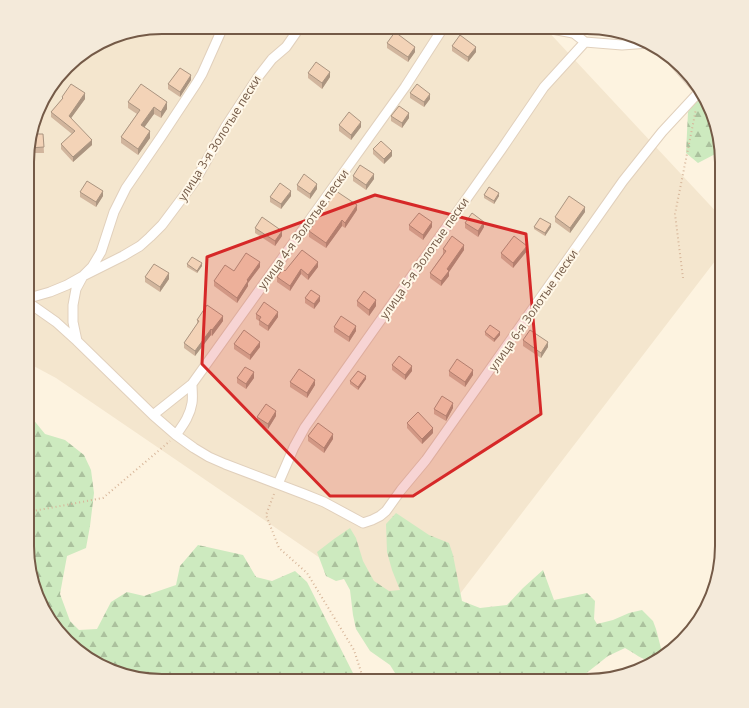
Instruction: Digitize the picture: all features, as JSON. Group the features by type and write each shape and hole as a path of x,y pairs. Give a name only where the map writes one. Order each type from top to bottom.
{"street":[{"path":"77,341 73,322 73,305 76,290 83,276 92,267 101,252 114,212 126,188 196,84 220,34"},
{"name":"улица 3-я Золотые пески","path":"34,297 67,285 123,256 150,238 162,225 197,177 226,126 258,77 272,60 286,47 295,34"},
{"name":"улица 4-я Золотые пески","path":"154,415 192,384 408,83 438,34"},
{"path":"575,34 585,42 622,45 636,44"},
{"name":"улица 5-я Золотые пески","path":"278,484 294,447 305,427 544,87 585,42"},
{"name":"улица 6-я Золотые пески","path":"278,484 324,502 363,523 380,516 386,511 426,460 623,181 662,132 696,95"},
{"path":"34,306 56,322 77,341 176,435 209,457 278,484"},
{"path":"176,435 184,424 193,402 192,384"}],"path":[{"path":"683,278 674,214 698,99"},
{"path":"34,511 103,498 176,435"},
{"path":"278,484 266,515 279,548 307,573 354,650 362,674"}],"highlighted area":[{"path":"375,195 526,234 541,414 413,496 330,496 202,364 207,257"}],"shaded area":[{"path":"162,34 551,34 715,210 715,261 430,633 56,378 34,366 34,162 38,129 51,98 66,78 78,66 98,51 129,38"}],"green space":[{"path":"697,96 705,113 713,137 715,154 698,163 686,153 688,112"},
{"path":"34,420 45,434 65,440 84,455 91,470 94,493 86,548 67,556 60,594 70,621 79,630 97,629 111,602 127,592 144,596 176,585 180,566 198,545 243,555 256,577 272,581 295,571 307,582 353,674 162,674 129,670 105,661 84,648 71,637 60,624 44,595 36,571 34,554"},
{"path":"396,513 429,535 449,543 453,555 462,601 480,608 507,605 543,570 554,600 587,593 595,601 594,619 597,624 642,610 653,621 661,649 645,660 625,648 608,656 585,674 396,674 390,665 370,651 356,629 350,590 344,579 336,581 326,576 317,552 350,528 356,538 363,561 374,581 389,591 400,590 387,552 386,524"}],"building":[{"path":"394,34 398,34 415,47 408,57 387,43"},
{"path":"460,35 476,47 468,57 452,46"},
{"path":"316,62 330,72 322,83 308,73"},
{"path":"180,68 191,75 180,92 168,84"},
{"path":"71,84 85,93 69,116 92,140 73,157 61,144 75,131 51,112 63,98 62,97"},
{"path":"141,84 167,102 161,112 154,107 141,125 150,131 138,149 121,137 140,110 128,102"},
{"path":"417,84 430,94 424,102 410,93"},
{"path":"399,106 409,113 402,123 391,116"},
{"path":"349,112 361,122 351,135 339,125"},
{"path":"37,134 43,134 44,147 35,148"},
{"path":"381,141 392,151 384,159 373,149"},
{"path":"360,165 374,174 366,185 353,176"},
{"path":"304,174 317,184 310,194 297,185"},
{"path":"87,181 103,191 96,202 80,192"},
{"path":"280,183 291,191 281,204 270,197"},
{"path":"489,187 499,193 494,201 484,195"},
{"path":"336,191 357,205 345,223 342,220 326,243 309,231"},
{"path":"569,196 585,207 570,228 555,217"},
{"path":"419,213 432,222 423,235 409,225"},
{"path":"472,213 484,222 478,231 465,223"},
{"path":"262,217 282,231 275,241 255,228"},
{"path":"540,218 551,224 545,233 534,227"},
{"path":"452,236 464,245 447,269 449,271 441,281 430,273 446,251 443,249"},
{"path":"514,236 527,246 513,263 501,253"},
{"path":"302,250 318,262 308,275 301,269 290,286 277,277 283,269 285,271"},
{"path":"246,253 260,262 247,280 248,281 237,298 214,281 225,265 234,271"},
{"path":"192,257 202,263 197,271 187,264"},
{"path":"154,264 169,273 160,287 145,277"},
{"path":"311,290 320,296 314,304 305,298"},
{"path":"364,291 376,300 369,310 357,301"},
{"path":"264,302 278,312 268,326 259,320 261,317 256,314"},
{"path":"207,305 223,316 212,330 211,329 195,351 184,343 199,321 197,320"},
{"path":"341,316 356,326 349,337 334,327"},
{"path":"490,325 500,332 494,339 485,332"},
{"path":"244,330 260,342 250,355 234,344"},
{"path":"530,330 548,342 541,353 523,340"},
{"path":"399,356 412,366 405,375 392,365"},
{"path":"457,359 473,370 465,382 449,371"},
{"path":"245,367 254,372 246,384 237,378"},
{"path":"299,369 315,380 307,393 290,382"},
{"path":"358,371 366,376 358,387 350,381"},
{"path":"442,396 453,403 446,416 434,409"},
{"path":"266,404 276,411 268,424 257,417"},
{"path":"418,412 433,428 422,439 407,423"},
{"path":"318,423 333,434 324,448 308,436"}]}
